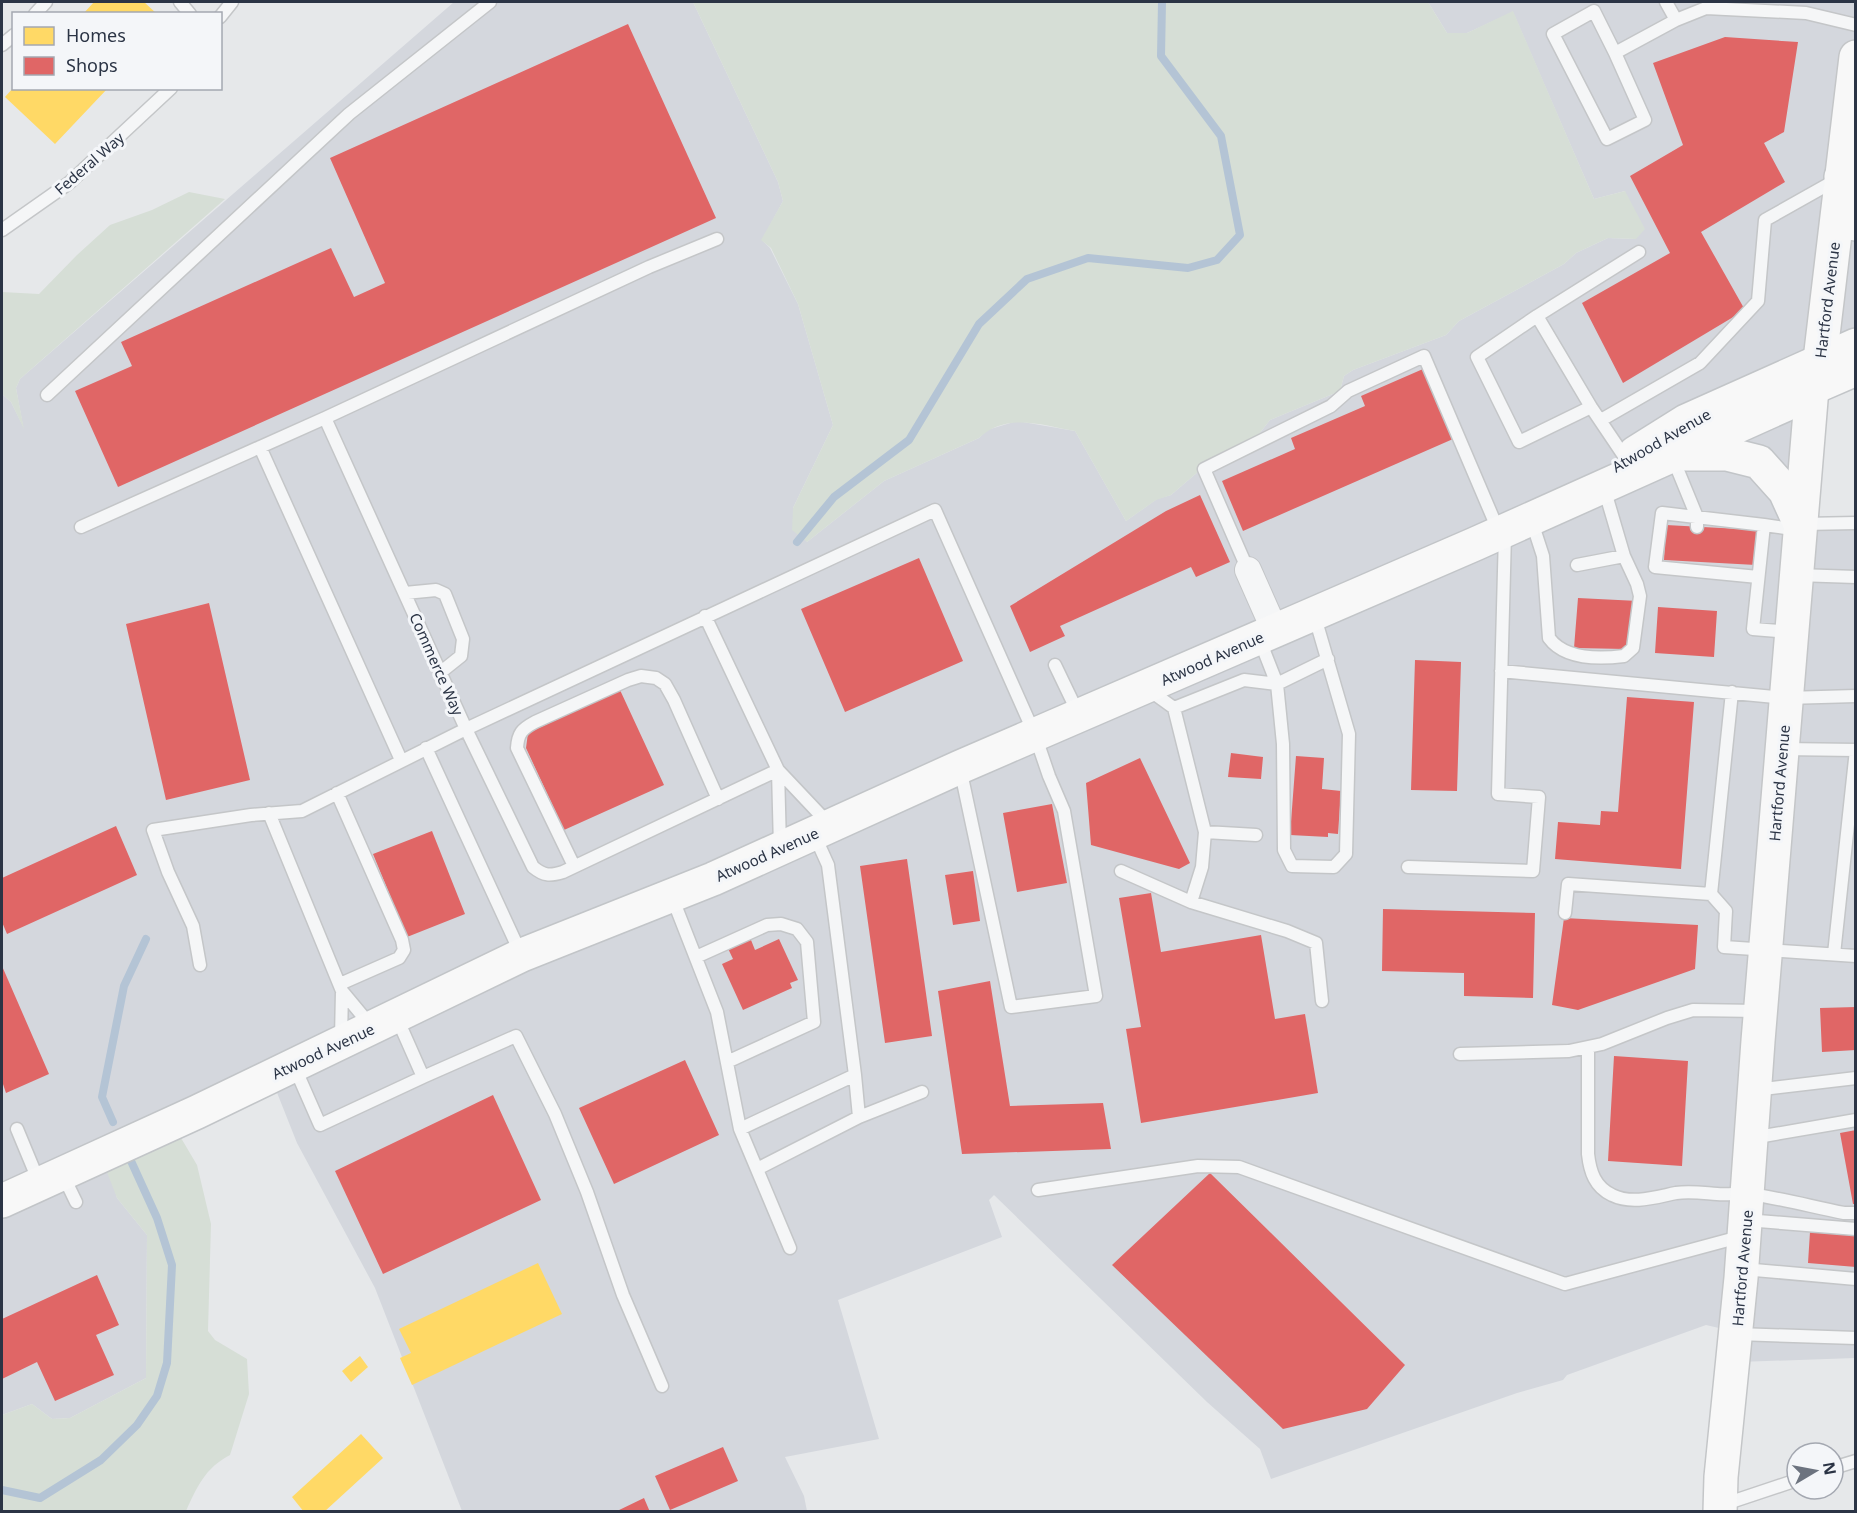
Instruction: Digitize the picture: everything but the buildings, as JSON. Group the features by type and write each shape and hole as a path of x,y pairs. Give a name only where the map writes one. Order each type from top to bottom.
{"main road":[{"name":"Hartford Avenue","path":"1720,1508 1721,1477 1742,1269 1760,1011 1800,527 1816,374 1849,177 1856,57"},
{"path":"1849,177 1856,224"},
{"name":"Atwood Avenue","path":"2,1201 59,1186 341,1041 522,955 672,897 960,767 1787,404 1816,374 1856,345"},
{"name":"Atwood Avenue","path":"1518,524 1686,421 1816,374 1856,369"},
{"path":"1673,454 1727,454 1759,462 1785,491 1800,527"}],"street":[{"path":"1248,570 1267,634"}],"lane":[{"path":"222,14 232,2"},
{"path":"47,396 349,114 490,2"},
{"path":"1666,2 1676,20"},
{"path":"1615,53 1709,5 1806,13 1856,25"},
{"path":"1594,11 1615,53 1645,120 1607,139 1553,34 1594,11"},
{"name":"Federal Way","path":"2,230 69,183 169,90"},
{"path":"1601,420 1700,363 1758,301 1765,220 1849,177"},
{"path":"81,527 325,418 649,267 717,239"},
{"path":"1591,407 1519,442 1477,357 1639,252"},
{"path":"1537,316 1591,407 1626,459"},
{"path":"1248,570 1204,469 1331,406 1348,391 1424,356 1518,524 1543,556 1549,638 1555,646 1566,653 1619,657 1629,653 1633,648 1640,596 1624,556 1603,486"},
{"name":"Commerce Way","path":"200,965 193,926 168,872 153,830 251,814 302,811 466,729 325,418"},
{"path":"260,447 401,760"},
{"path":"1673,454 1697,522"},
{"path":"778,770 552,876 542,874 533,867 466,729 935,510 1035,735 1064,812 1096,996 1011,1007 960,767"},
{"path":"1758,577 1723,568 1655,567 1662,513 1697,522 1730,525 1800,527 1856,523"},
{"path":"1408,867 1533,871 1539,797 1498,794 1502,671 1518,524"},
{"path":"1764,525 1753,629 1792,632"},
{"path":"1576,565 1624,556"},
{"path":"1796,575 1856,577"},
{"path":"405,593 436,591 445,594 463,639 461,656 441,672"},
{"path":"1267,634 1277,684 1283,744 1284,850 1292,866 1334,867 1346,854 1349,734 1314,613"},
{"path":"705,616 778,770 822,830 859,1117"},
{"path":"1174,708 1244,680 1277,684 1328,659"},
{"path":"1055,665 1079,716"},
{"path":"1502,671 1786,698 1856,696"},
{"path":"574,867 517,748 518,736 524,728 535,722 641,676 656,678 665,684 674,700 718,799"},
{"path":"1145,687 1174,708 1205,832 1202,867 1191,902"},
{"path":"1711,894 1732,692"},
{"path":"426,748 522,955"},
{"path":"1782,749 1856,750 1834,954"},
{"path":"778,770 780,848"},
{"path":"337,793 402,940 404,950 399,958 341,988"},
{"path":"269,813 341,988 341,1041"},
{"path":"1205,832 1256,835"},
{"path":"1122,872 1191,902 1287,931 1316,943 1322,1001"},
{"path":"1565,913 1568,884 1711,894 1726,911 1724,947 1856,956"},
{"path":"672,897 717,1012 740,1129 790,1248"},
{"path":"696,957 767,925 781,924 797,929 807,942 814,1022 727,1062"},
{"path":"341,988 384,1022 423,1077"},
{"path":"1460,1054 1569,1051 1588,1048 1693,1010 1760,1011"},
{"path":"293,1065 320,1125 516,1036 555,1114 587,1192 623,1295 662,1386"},
{"path":"1588,1048 1588,1154 1593,1176 1610,1195 1624,1199 1704,1192 1717,1194 1746,1217 1856,1229"},
{"path":"740,1129 855,1075"},
{"path":"1755,1090 1856,1078"},
{"path":"756,1169 859,1117 922,1092"},
{"path":"1751,1138 1856,1120"},
{"path":"17,1130 59,1186"},
{"path":"1038,1190 1198,1166 1239,1167 1565,1284 1746,1217 1856,1213"},
{"path":"1742,1269 1856,1279"},
{"path":"1736,1334 1856,1338"},
{"path":"1720,1508 1785,1484"}],"shaded area":[{"path":"454,2 693,2 778,182 783,201 762,240 770,248 798,304 833,425 793,508 807,542 884,481 979,438 987,430 1017,421 1075,431 1126,521 1157,499 1171,495 1206,465 1252,443 1270,420 1340,391 1344,376 1353,370 1446,335 1459,321 1564,264 1576,253 1608,238 1635,239 1625,191 1594,199 1513,12 1467,33 1447,33 1428,2 1855,2 1855,358 1827,370 1808,522 1855,529 1855,1358 1739,1362 1736,1332 1706,1325 1567,1375 1563,1380 1517,1393 1271,1479 1260,1449 1207,1402 994,1195 989,1200 1002,1237 838,1300 879,1439 785,1457 804,1496 807,1511 462,1511 375,1288 297,1143 270,1075 105,1151 117,1198 147,1235 146,1378 70,1418 52,1419 32,1404 2,1415 2,394 11,402 23,426 16,388 20,379"},
{"path":"693,2 1428,2 1447,33 1467,33 1513,11 1594,199 1625,191 1645,229 1636,239 1608,238 1576,253 1564,264 1459,321 1446,335 1353,370 1344,376 1340,391 1270,420 1252,443 1206,465 1171,495 1156,500 1126,521 1075,431 1025,422 1001,425 979,438 884,481 807,542 792,530 793,508 833,425 798,304 771,248 761,240 783,201 778,182"},
{"path":"189,192 225,199 20,379 16,388 24,429 11,402 2,394 2,292 39,294 110,225 152,210"},
{"path":"171,1121 197,1165 211,1224 208,1331 215,1340 247,1359 249,1394 230,1455 208,1472 198,1486 186,1511 2,1511 2,1415 32,1404 52,1419 70,1418 146,1378 147,1235 117,1198 101,1157"}],"waterway":[{"path":"797,542 834,497 909,440 979,324 1027,279 1088,258 1188,268 1217,260 1240,235 1221,136 1161,56 1162,2"},
{"path":"113,1122 102,1097 124,986 146,939"},
{"path":"2,1490 40,1498 101,1460 137,1425 157,1396 167,1363 172,1265 157,1218 131,1161"}]}
